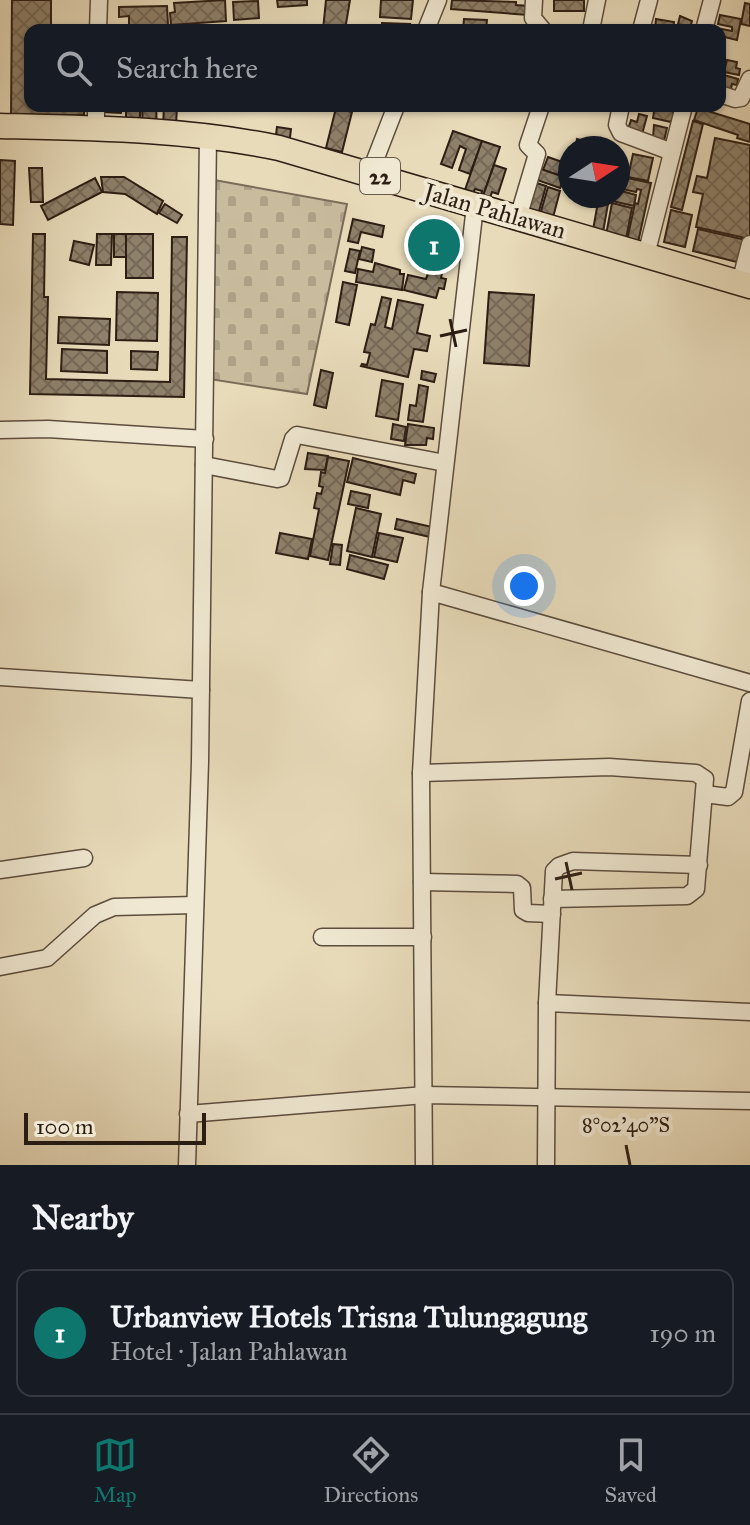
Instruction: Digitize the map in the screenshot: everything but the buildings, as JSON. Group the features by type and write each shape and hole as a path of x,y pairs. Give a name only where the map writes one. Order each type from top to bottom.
{"highway":[{"name":"Jalan Pahlawan","path":"0,126 96,117 279,148 745,284"}],"street":[{"path":"98,24 99,0"},
{"path":"428,24 438,0"},
{"path":"534,0 533,18 538,24"},
{"path":"592,24 597,0"},
{"path":"643,24 649,0"},
{"path":"706,24 712,0"},
{"path":"726,96 739,99 750,79"},
{"path":"370,173 394,112"},
{"path":"518,218 537,153 528,145 539,112"},
{"path":"620,112 617,125 621,133 672,152"},
{"path":"646,255 682,112"},
{"path":"187,1165 201,690 208,136"},
{"path":"424,1165 421,773 431,592 475,206"},
{"path":"745,284 750,244"},
{"path":"0,430 48,429 205,439"},
{"path":"204,465 281,478 297,435 445,463"},
{"path":"431,592 750,683"},
{"path":"0,677 201,690"},
{"path":"705,794 728,797 734,792 750,701"},
{"path":"421,773 609,767 700,775 705,779 696,889 687,896 552,906 528,913 523,910 522,888 517,884 422,882"},
{"path":"0,870 84,858"},
{"path":"546,1165 547,1003 554,871 573,861 699,865"},
{"path":"0,967 47,958 104,910 114,907 195,905"},
{"path":"322,937 423,937"},
{"path":"547,1003 750,1012"},
{"path":"188,1114 425,1095 750,1101"}],"green space":[{"path":"214,180 347,204 307,394 209,379"}],"place":[{"name":"Urbanview Hotels Trisna Tulungagung","path":"434,245"}]}
